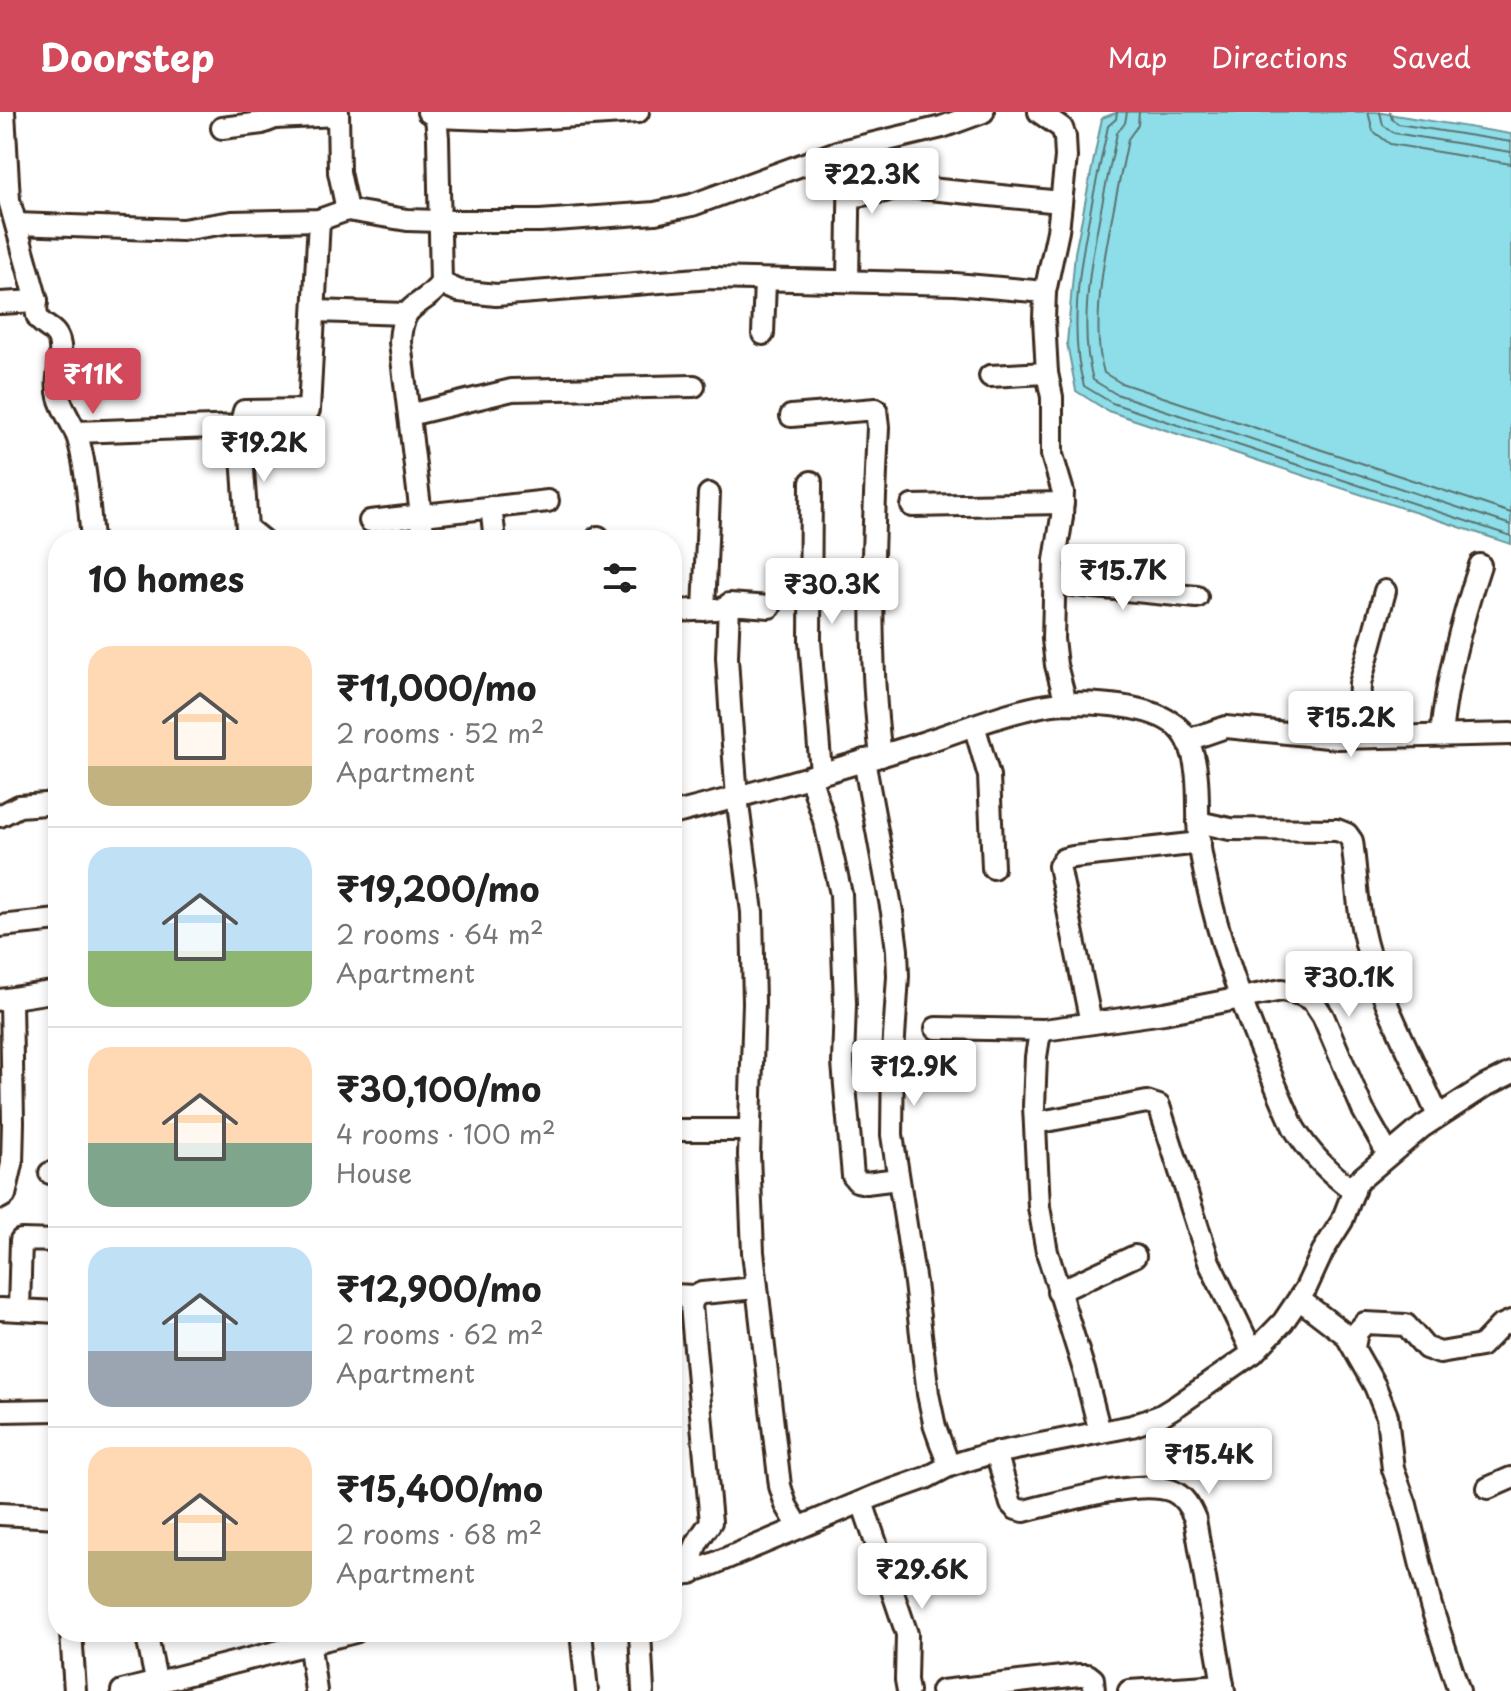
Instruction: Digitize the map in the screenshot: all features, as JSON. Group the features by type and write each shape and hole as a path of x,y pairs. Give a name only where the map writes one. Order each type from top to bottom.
{"street":[{"path":"4,112 4,200 16,224 37,301 35,311 39,323 55,334 59,341 59,398 76,432 85,470 91,530"},
{"path":"316,311 405,314 441,283 432,114 515,120 638,112"},
{"path":"16,224 182,230 232,222 319,220 347,210 407,220 440,221 540,221 673,211 799,165 942,127 983,112"},
{"path":"1039,112 1062,128 1066,157 1045,292 1047,373 1052,397 1052,455 1063,492 1054,583 1053,639 1066,703"},
{"path":"222,128 262,123 274,115 338,114 339,172 347,210"},
{"path":"848,281 850,150"},
{"path":"851,197 909,187 1061,202"},
{"path":"250,530 243,496 240,426 244,411 309,410 319,220"},
{"path":"441,283 459,291 496,295 711,278 955,284 1045,292"},
{"path":"763,334 765,281"},
{"path":"0,303 37,301"},
{"path":"405,314 400,342 423,530"},
{"path":"990,376 1047,373"},
{"path":"409,415 512,390 694,386"},
{"path":"791,416 876,409 872,758 897,950 892,1135 915,1283 928,1394 935,1427 949,1466"},
{"path":"76,432 240,426"},
{"path":"811,482 810,641 816,774 841,894 845,1004 843,1063 853,1176 857,1181 866,1183 898,1179"},
{"path":"704,610 709,494"},
{"path":"370,521 548,501"},
{"path":"912,506 1063,503"},
{"path":"491,507 494,530"},
{"path":"1441,735 1459,626 1480,565"},
{"path":"1054,583 1197,597"},
{"path":"1358,736 1360,684 1385,591"},
{"path":"770,607 729,604 727,657 737,797 752,912 754,1003 749,1130 753,1252 780,1486 786,1505 799,1527"},
{"path":"682,611 727,609"},
{"path":"682,811 872,758 974,725 1066,703 1134,708 1158,714 1173,723 1188,740 1196,770 1200,843 1217,923 1241,998 1294,1128 1327,1170 1354,1191"},
{"path":"974,725 989,776 993,868"},
{"path":"1188,740 1226,727 1317,737 1511,734"},
{"path":"0,816 19,806 48,804"},
{"path":"1198,822 1230,829 1316,828 1347,834 1352,841 1367,946 1438,1116"},
{"path":"1091,1023 1059,866 1064,859 1073,857 1200,843"},
{"path":"0,926 48,921"},
{"path":"936,1028 1044,1030 1164,1013 1282,990 1300,994 1313,1001 1337,1047 1363,1110 1388,1154"},
{"path":"0,1198 5,1195 12,1164 7,1122 6,999 48,993"},
{"path":"1044,1030 1039,1038 1036,1057 1039,1207 1047,1252 1100,1432"},
{"path":"682,1575 799,1527 865,1510 949,1466 996,1452 1132,1426 1160,1416 1253,1353 1272,1335 1299,1299 1342,1221 1357,1182 1438,1116 1511,1073"},
{"path":"1035,1123 1147,1102 1159,1106 1209,1262 1253,1353"},
{"path":"682,1130 749,1130"},
{"path":"48,1241 21,1240 10,1309 48,1311"},
{"path":"1058,1292 1135,1256"},
{"path":"682,1295 757,1288"},
{"path":"682,1573 697,1538 711,1522 691,1320 695,1296"},
{"path":"1299,1299 1346,1335 1375,1386 1387,1416 1393,1469 1406,1505 1438,1633 1459,1691"},
{"path":"1354,1347 1357,1332 1365,1323 1406,1325 1426,1348 1440,1353 1481,1346 1500,1326 1511,1321"},
{"path":"0,1411 48,1410"},
{"path":"996,1452 1011,1504 1016,1509 1024,1511 1135,1487 1171,1491 1182,1498 1195,1519 1224,1688 1129,1691"},
{"path":"1488,1488 1511,1478"},
{"path":"865,1510 907,1634 908,1691"},
{"path":"0,1514 48,1516"},
{"path":"72,1642 75,1691"},
{"path":"148,1642 156,1680"},
{"path":"122,1691 156,1680 187,1682 298,1642"},
{"path":"310,1642 316,1691"},
{"path":"582,1642 587,1691"},
{"path":"641,1642 643,1691"},
{"path":"942,1691 1009,1687 1088,1675 1093,1679 1094,1691"}],"water":[{"path":"1118,112 1376,112 1511,134 1511,544 1108,411 1076,391 1067,343 1075,253 1102,118"}]}
